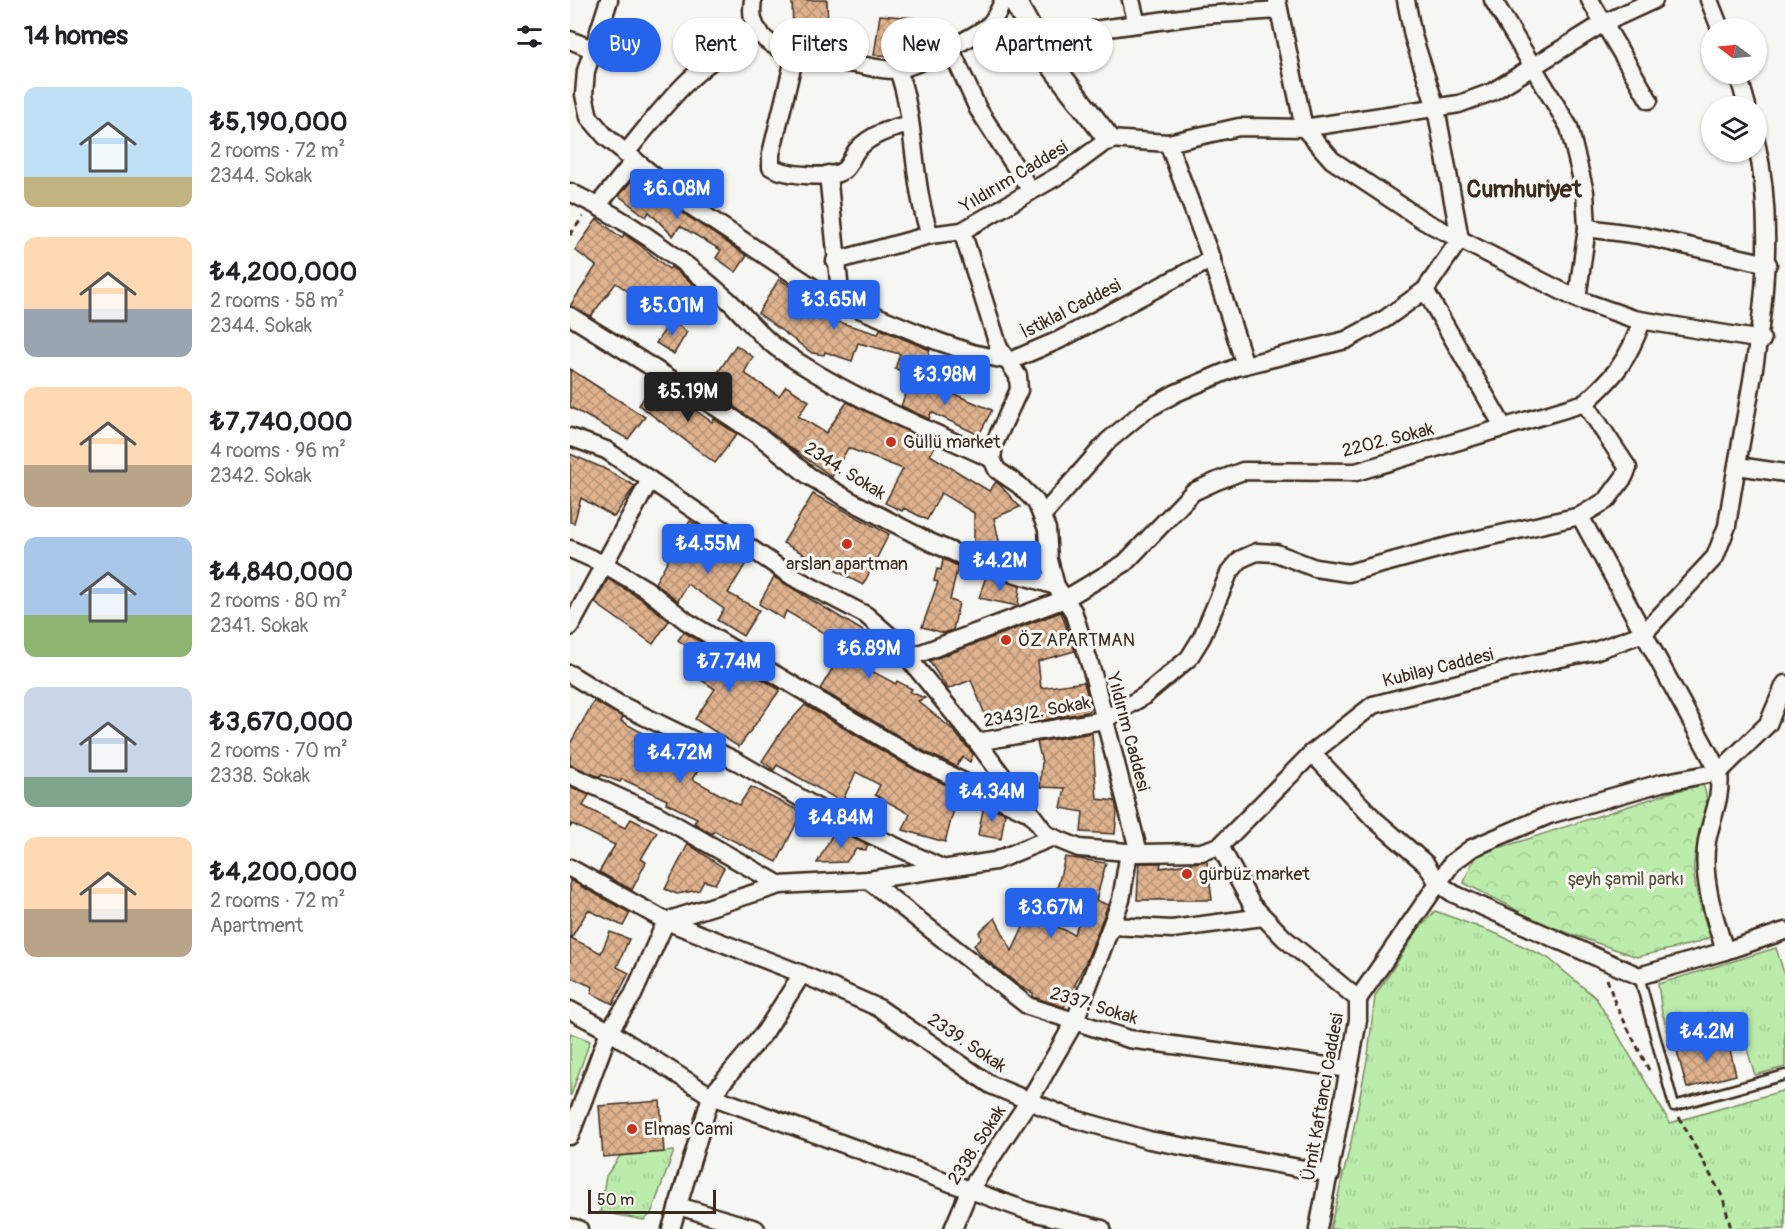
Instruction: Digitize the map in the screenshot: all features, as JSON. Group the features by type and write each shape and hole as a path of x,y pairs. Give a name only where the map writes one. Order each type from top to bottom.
{"street":[{"name":"İstiklal Caddesi","path":"603,18 609,0"},
{"path":"753,0 751,8 760,32 770,42"},
{"path":"961,41 991,23 1004,0"},
{"path":"1014,0 1024,18"},
{"path":"1131,0 1137,24"},
{"path":"1042,516 1108,441 1144,411 1176,393 1245,365 1346,340 1385,320 1425,290 1460,239 1436,108 1413,36 1406,0"},
{"path":"1492,0 1569,127 1585,192 1587,228 1577,299"},
{"path":"1590,0 1602,24 1649,100"},
{"path":"1057,72 1109,138 1168,143 1239,126 1304,128 1459,104 1492,92 1602,24 1654,0"},
{"path":"1708,0 1716,18"},
{"path":"1113,27 1278,5 1304,128 1332,160 1424,222 1577,299 1642,321 1762,340"},
{"path":"595,205 667,101 692,75 734,44 760,32"},
{"path":"570,40 588,47"},
{"name":"İstiklal Caddesi","path":"588,64 584,94 589,117 605,136 692,206 768,260 823,294 972,353 1010,361 1059,340 1212,259"},
{"path":"961,71 978,109 1031,191"},
{"path":"791,72 771,154 771,167 781,173 828,174 845,169 856,151 870,139 888,129 910,124"},
{"path":"898,72 910,124 919,190 930,235"},
{"name":"Yıldırım Caddesi","path":"1109,138 1063,173 962,231 999,348 1010,361 1018,376 1019,390 994,444 992,459 997,470 1019,485 1036,502 1047,529 1049,560 1060,593 1073,611 1093,674 1134,852"},
{"path":"1168,143 1212,259 1245,365"},
{"path":"1644,633 1715,557 1728,526 1766,321 1769,235 1762,162"},
{"path":"828,174 835,261 841,302"},
{"path":"570,192 595,205 682,263 727,300 776,347 867,399 992,459"},
{"path":"1587,228 1640,235 1768,264"},
{"path":"835,261 930,235 962,231"},
{"path":"1425,290 1504,428"},
{"name":"2344. Sokak","path":"570,316 722,411 762,438 809,476 851,501 930,542 1060,593"},
{"name":"2202. Sokak","path":"908,657 1125,563 1193,492 1217,480 1243,471 1356,472 1586,403 1611,379 1631,352 1642,321"},
{"path":"1104,720 1143,696 1189,658 1202,637 1229,573 1241,559 1257,552 1276,553 1315,568 1348,573 1452,545 1580,516 1607,500 1628,468 1586,403"},
{"path":"570,437 606,450 793,577 866,615 891,637 908,657 977,742 1047,836 1079,848 1134,852 1202,852 1220,846"},
{"path":"1738,466 1785,473"},
{"path":"570,627 650,480"},
{"path":"1580,516 1719,772 1721,790 1707,841 1706,870 1708,892 1725,951"},
{"path":"570,549 604,564 646,589 686,621 891,743 1029,813"},
{"name":"Kubilay Caddesi","path":"1220,846 1312,753 1373,705 1537,663 1595,651 1644,633"},
{"path":"570,674 665,729 738,762 837,819 942,868"},
{"path":"1358,999 1452,863 1472,848 1500,834 1549,815 1661,783 1719,772 1768,724 1785,684"},
{"name":"2343/2. Sokak","path":"977,742 1104,720"},
{"path":"1312,753 1374,819 1426,864 1438,883 1454,894 1639,976 1785,931"},
{"path":"570,775 658,815 780,885"},
{"path":"570,1136 609,1031 633,995 666,921 780,885 868,880 995,861 1053,837"},
{"name":"Ümit Kaftancı Caddesi","path":"1220,846 1252,905 1284,938 1358,999 1358,1020 1318,1229"},
{"name":"2338. Sokak","path":"953,1229 969,1191 1029,1101 1074,1023 1112,926 1134,852"},
{"name":"2339. Sokak","path":"570,868 666,921 802,974 879,1008 991,1085 1068,1117 1149,1140 1330,1174"},
{"name":"2337. Sokak","path":"868,880 1028,1006 1129,1040 1349,1069"},
{"path":"1112,926 1172,929 1263,917"},
{"path":"671,1229 711,1096 765,1032 802,974"},
{"path":"570,1010 609,1031 711,1096 969,1191 1028,1211 1102,1229"},
{"path":"678,1206 756,1229"},
{"path":"570,1227 579,1229"}],"lane":[{"path":"1639,976 1674,1106 1785,1076"}],"path":[{"path":"570,235 595,205"}],"green space":[{"name":"şeyh şamil parkı","path":"1703,785 1707,805 1695,852 1694,872 1699,900 1710,937 1696,943 1637,957 1534,921 1464,883 1474,861 1489,850 1672,792"},
{"path":"1435,911 1497,934 1548,958 1596,998 1670,1123 1785,1090 1785,1229 1330,1229 1351,1142 1368,1055 1375,996 1418,930"},
{"path":"1776,948 1785,976 1785,1067 1755,1075 1738,1020 1671,1040 1662,1013 1658,984"},
{"path":"570,1033 590,1041 571,1095 570,1095"},
{"path":"674,1151 651,1214 644,1220 600,1212 606,1176 620,1156"}],"building":[{"path":"792,0 827,0 828,18 793,18"},
{"path":"880,15 913,18 881,18 881,55 874,55"},
{"path":"636,175 684,214 747,256 736,272 716,258 721,250 680,226 673,236 649,212 646,217 619,196"},
{"path":"597,219 622,238 624,234 669,269 671,267 693,284 670,314 641,296 639,299 616,283 591,316 570,306 596,266 575,250"},
{"path":"779,279 823,308 820,313 835,318 835,321 878,334 880,329 930,350 921,377 895,369 900,354 858,343 852,361 825,352 824,355 812,353 758,313"},
{"path":"671,320 687,332 674,354 656,343"},
{"path":"736,345 753,357 744,373 779,396 786,386 809,401 798,416 826,433 847,402 936,445 930,455 989,491 996,482 998,483 1020,507 994,518 1001,550 974,548 974,513 941,493 927,520 904,508 902,511 885,503 903,469 848,448 832,477 726,401 709,386"},
{"path":"570,369 645,417 628,439 570,407"},
{"path":"913,377 992,410 979,435 931,412 929,419 901,406"},
{"path":"655,382 712,422 714,419 737,434 715,463 639,405"},
{"path":"570,454 603,468 635,486 614,517 581,498 574,523 570,522"},
{"name":"arslan apartman","path":"813,494 889,534 863,585 783,543"},
{"path":"690,521 748,560 728,593 759,610 743,636 717,620 724,609 687,584 678,601 655,583"},
{"path":"943,559 958,566 950,600 959,603 953,630 944,633 922,627 938,582 934,581 937,569 941,570"},
{"path":"986,576 1020,586 1018,606 979,598"},
{"path":"774,577 878,640 862,666 896,684 897,681 912,689 910,692 925,698 918,701 952,729 973,754 970,762 963,757 956,766 925,752 820,689 846,646 786,611 783,619 759,604"},
{"path":"608,579 640,598 669,621 653,644 595,603"},
{"path":"1061,612 1075,651 1038,661 1041,688 1084,682 1091,709 1087,712 1033,722 1031,713 986,717 971,680 948,689 929,661"},
{"path":"684,632 780,690 739,747 695,719 715,689 689,672 701,657 678,640"},
{"path":"594,701 623,717 621,721 648,736 637,755 665,769 680,745 707,758 692,779 739,805 751,787 802,812 777,862 714,831 712,834 694,823 697,818 666,803 667,800 622,779 620,782 602,775 600,777 570,765 570,744"},
{"path":"805,705 915,770 959,791 945,842 903,830 910,814 875,795 880,785 856,772 842,802 777,765 774,770 762,761 783,729"},
{"path":"1092,733 1097,799 1115,801 1117,811 1115,834 1081,832 1083,812 1061,808 1065,788 1040,787 1042,762 1037,742"},
{"path":"570,787 589,795 583,806 625,828 631,819 657,832 641,859 646,862 632,890 599,872 615,845 572,824 570,828"},
{"path":"984,805 1005,813 1001,839 978,835"},
{"path":"835,830 868,845 866,850 856,849 846,862 817,863"},
{"path":"688,844 724,868 715,884 704,881 699,890 677,894 665,889"},
{"path":"1065,857 1106,863 1096,900 1108,905 1086,962 1064,1007 1033,997 1033,993 1021,987 982,956 974,945 981,938 979,932 995,918 1012,951 1029,915 1074,934 1086,906 1055,897"},
{"name":"gürbüz market","path":"1207,861 1212,900 1137,900 1139,863 1161,863 1160,868"},
{"path":"570,880 630,913 623,926 588,910 571,938 601,953 610,932 629,939 617,967 629,973 613,1004 591,993 593,987 570,977"},
{"path":"1727,1038 1736,1075 1687,1088 1677,1051"},
{"name":"Elmas Cami","path":"660,1101 664,1152 603,1157 599,1106"}],"place":[{"name":"Güllü market","path":"891,442"},
{"name":"arslan apartman","path":"847,544"},
{"name":"ÖZ APARTMAN","path":"1006,640"},
{"name":"gürbüz market","path":"1187,874"},
{"name":"Elmas Cami","path":"632,1129"}],"district":[{"name":"Cumhuriyet","path":"1524,189"}]}
